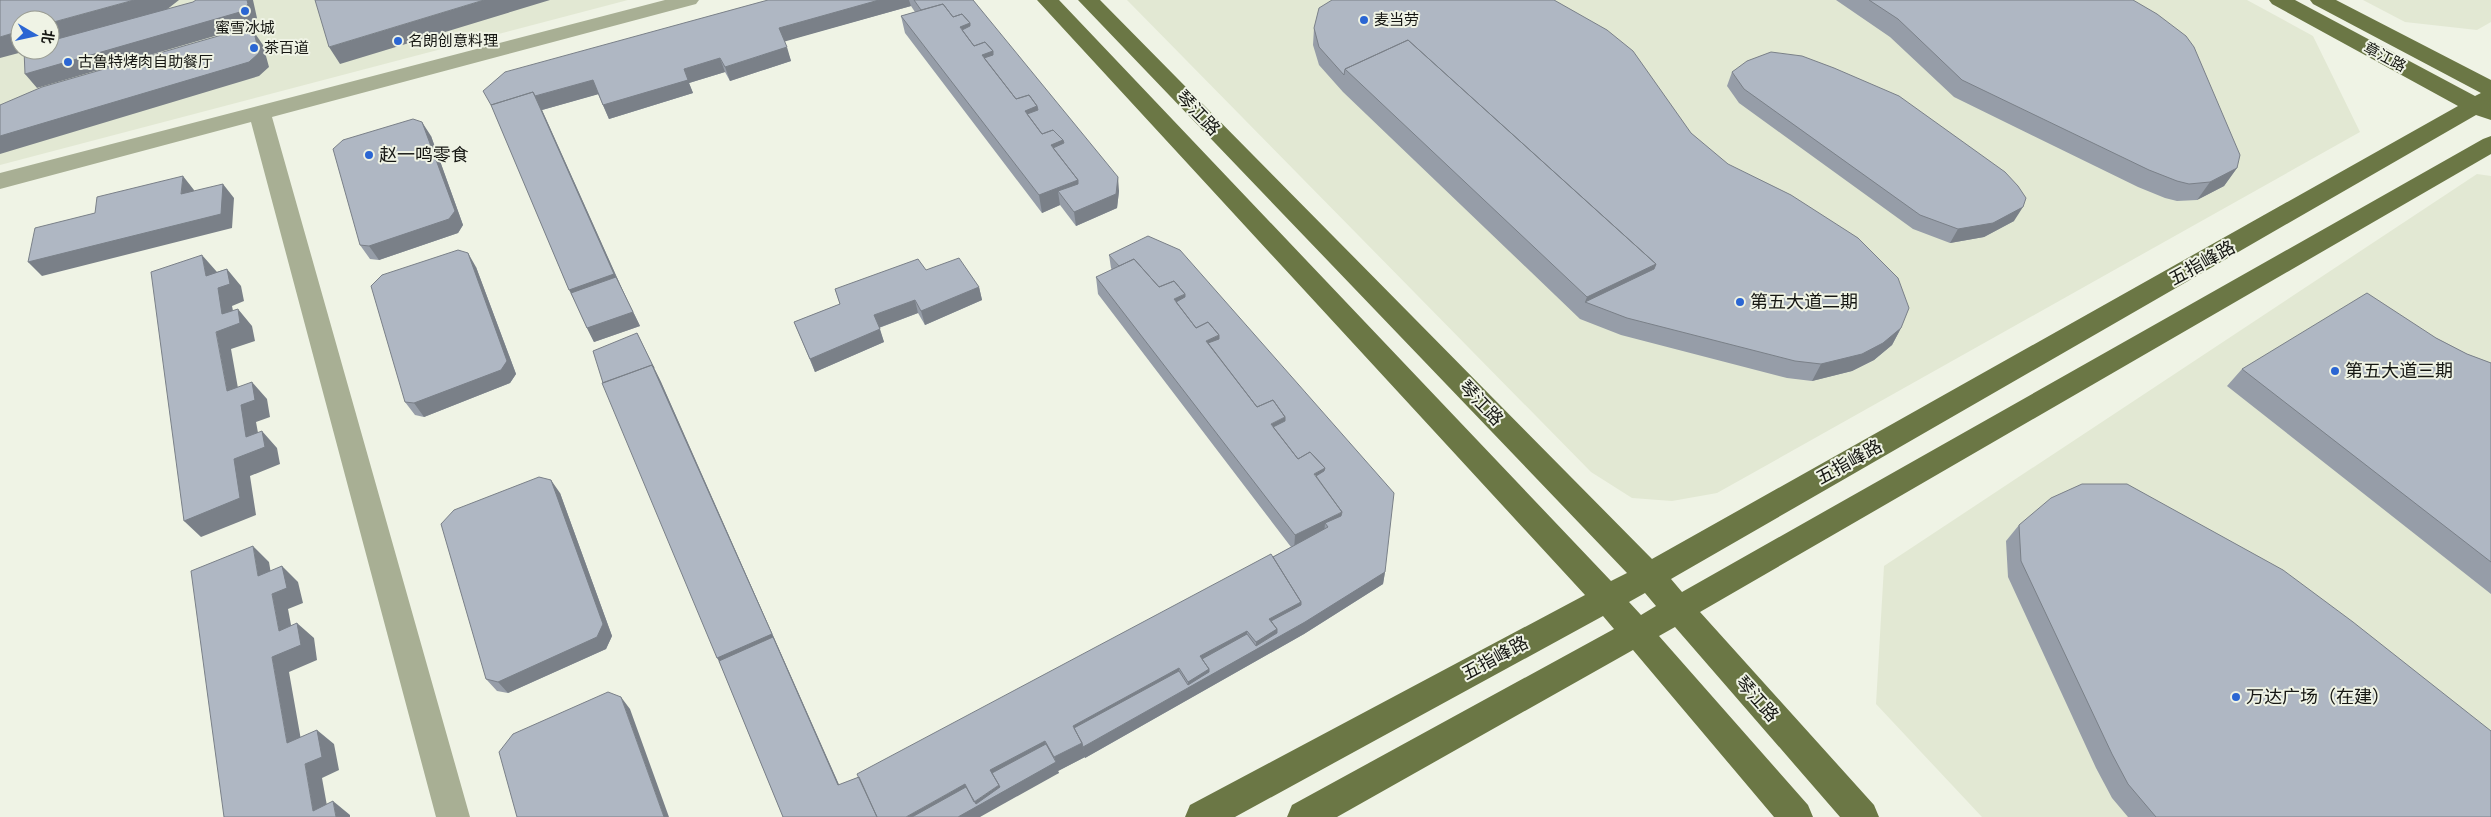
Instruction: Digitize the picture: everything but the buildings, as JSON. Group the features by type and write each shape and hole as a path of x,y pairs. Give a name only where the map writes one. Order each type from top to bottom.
{"main road":[{"name":"琴江路","path":"1047,0 1607,598 1796,817"},
{"name":"琴江路","path":"1088,0 1649,576 1677,610 1862,817"},
{"name":"章江路","path":"2278,0 2487,102"},
{"name":"章江路","path":"2320,0 2487,102"},
{"name":"五指峰路","path":"1202,817 1649,576 2487,102"},
{"path":"1304,817 1677,610 2491,144"}],"street":[{"path":"0,182 689,0"},
{"path":"260,113 453,817"}],"shaded area":[{"path":"0,0 628,0 0,165"},
{"name":"第五大道二期","path":"1127,0 2247,0 2313,36 2360,132 1717,493 1672,501 1632,498 1591,472"},
{"path":"2363,0 2491,0 2491,22 2477,30 2405,22"},
{"name":"第五大道三期","path":"2477,174 2491,176 2491,817 1982,817 1876,704 1884,566"}],"place":[{"name":"蜜雪冰城","path":"245,11"},
{"name":"麦当劳","path":"1364,20"},
{"name":"名朗创意料理","path":"398,41"},
{"name":"茶百道","path":"254,48"},
{"name":"古鲁特烤肉自助餐厅","path":"68,62"},
{"name":"赵一鸣零食","path":"369,155"},
{"name":"第五大道二期","path":"1740,302"},
{"name":"第五大道三期","path":"2335,371"},
{"name":"万达广场（在建）","path":"2236,697"}]}
